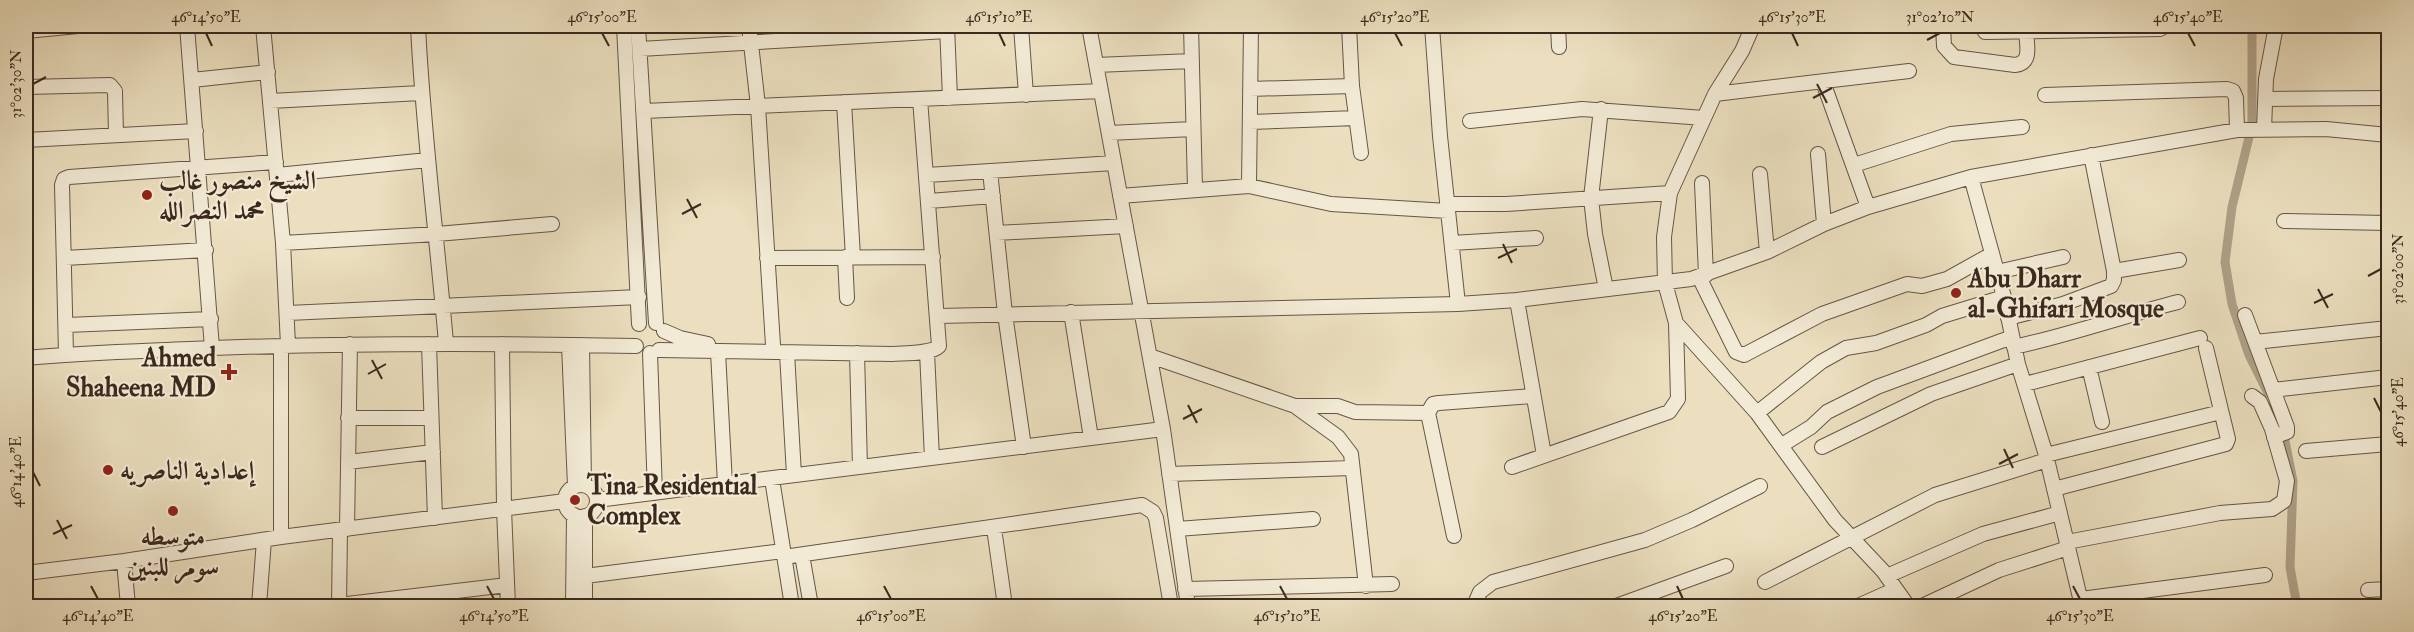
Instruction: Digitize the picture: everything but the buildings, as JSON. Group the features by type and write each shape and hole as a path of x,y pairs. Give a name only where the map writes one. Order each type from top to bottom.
{"street":[{"path":"26,31 78,26"},
{"path":"188,26 212,348"},
{"path":"263,26 288,313 284,346 281,537"},
{"path":"418,26 421,93 437,234 446,343"},
{"path":"624,26 639,297 639,324 633,334 636,346 642,351 892,354 907,351"},
{"path":"638,26 660,327 664,342 654,351 655,493"},
{"path":"749,26 758,106 773,345"},
{"path":"1021,26 1026,95"},
{"path":"1089,26 1163,429 1188,606"},
{"path":"1191,26 1195,189"},
{"path":"1249,186 1251,26"},
{"path":"1349,26 1352,86 1361,153"},
{"path":"1432,26 1440,136 1458,304"},
{"path":"1558,26 1559,47"},
{"path":"1512,467 1669,412 1678,399 1676,323 1665,283 1664,237 1670,192 1715,94 1742,51 1753,26"},
{"path":"1943,26 1944,46 1954,57 2015,65 2023,63 2026,58 2026,33"},
{"path":"1985,32 2026,33 2165,26"},
{"path":"2262,130 2276,26"},
{"path":"640,49 947,28 950,98"},
{"path":"1096,65 1192,61"},
{"path":"1715,94 1909,71"},
{"path":"192,80 268,72"},
{"path":"1823,82 1868,207"},
{"path":"26,87 110,85 115,91 116,135"},
{"path":"1250,89 1352,86"},
{"path":"2044,95 2227,89 2233,91 2236,98 2237,130"},
{"path":"644,111 1101,91"},
{"path":"270,101 421,93"},
{"path":"2265,99 2388,98"},
{"path":"639,324 650,321 698,342 892,347 907,351 927,352 936,349 941,343 920,99"},
{"path":"844,102 849,257 847,297"},
{"path":"1470,121 1582,109 1704,118"},
{"path":"1601,110 1591,198 1595,234 1606,289"},
{"path":"1250,122 1356,118"},
{"path":"1854,165 1951,134 2022,127"},
{"path":"1109,133 1193,129"},
{"path":"938,316 1458,304 1517,300 1665,283 1703,276 1767,252 1824,224 1868,207 1971,177 2237,130 2356,130 2388,135"},
{"path":"26,140 196,131"},
{"path":"1818,154 1824,224"},
{"path":"2008,318 2097,293 2111,286 2114,271 2091,155"},
{"path":"66,354 62,184 64,179 198,169 276,168 428,160"},
{"path":"927,175 1114,163"},
{"path":"990,171 1005,314 1024,447"},
{"path":"1760,174 1767,252"},
{"path":"1971,177 2004,297 2018,364 2047,457 2081,603 2265,575"},
{"path":"1702,183 1703,276 1736,352 1744,355 1822,314 1907,284 1924,286 1947,279 1992,254"},
{"path":"1120,196 1249,186 1331,204 1448,208 1670,192"},
{"path":"929,201 993,196"},
{"path":"2284,221 2388,223"},
{"path":"283,243 437,234 552,224"},
{"path":"997,233 1126,226"},
{"path":"1452,243 1536,238"},
{"path":"65,258 206,250"},
{"path":"767,258 933,256"},
{"path":"1997,272 2063,257"},
{"path":"2114,271 2180,260"},
{"path":"288,313 639,297"},
{"path":"1758,413 1821,362 1846,348 1876,343 1926,326 1942,316 2004,297"},
{"path":"1517,300 1544,455"},
{"path":"1782,445 1811,427 1831,409 1877,387 2013,342 2061,337 2115,318 2178,302"},
{"path":"1071,312 1091,438"},
{"path":"2245,315 2287,427 2287,432 2274,437"},
{"path":"67,325 211,319"},
{"path":"1676,323 1758,413 1835,520 1887,576 1908,606"},
{"path":"2255,342 2388,328"},
{"path":"2025,384 2089,367 2203,343 2228,439 2226,444 2054,489"},
{"path":"26,358 66,354 350,344 636,346"},
{"path":"350,344 348,462 339,606 507,585"},
{"path":"429,344 435,518"},
{"path":"502,344 508,606"},
{"path":"576,345 580,486"},
{"path":"718,352 725,484"},
{"path":"927,352 932,458"},
{"path":"788,353 795,475"},
{"path":"857,353 860,467"},
{"path":"1150,356 1295,406 1338,437 1352,454 1366,586"},
{"path":"1822,447 1932,394 2018,364"},
{"path":"2089,367 2102,422"},
{"path":"2273,390 2388,377"},
{"path":"1454,536 1428,412 1433,405 1439,403 1532,396"},
{"path":"1922,606 1999,570 2068,545 2220,513 2272,509 2283,501 2287,481 2274,437 2260,402 2252,396"},
{"path":"1295,406 1338,406 1354,412 1428,412"},
{"path":"1765,582 1935,495 2047,457 2221,412"},
{"path":"348,418 431,418"},
{"path":"597,500 1163,429"},
{"path":"2306,451 2388,444"},
{"path":"348,462 433,452"},
{"path":"1169,474 1352,468"},
{"path":"772,478 792,606"},
{"path":"580,486 593,490 597,500 593,510 579,515 570,512 565,501 568,492 580,486"},
{"path":"1474,606 1480,592 1494,582 1645,540 1692,520 1760,486"},
{"path":"26,573 124,561 281,537 565,501"},
{"path":"585,576 784,554 802,555 1143,505 1153,512 1156,518 1171,606"},
{"path":"1887,576 1974,538 2060,513"},
{"path":"579,515 585,576 585,606"},
{"path":"573,606 579,515"},
{"path":"1177,529 1313,519"},
{"path":"994,528 1005,606"},
{"path":"259,606 264,540"},
{"path":"802,555 811,606"},
{"path":"124,561 128,606"},
{"path":"1165,566 1182,564"},
{"path":"1616,606 1726,566"},
{"path":"1185,589 1392,584"},
{"path":"1858,606 1896,589"},
{"path":"2368,590 2388,589"}],"waterway":[{"path":"2252,26 2252,125 2232,207 2225,262 2232,304 2249,355 2268,393"},
{"path":"2283,431 2293,481 2290,567 2297,606"}],"place":[{"name":"الشيخ منصور غالب محمد النصرالله","path":"147,195"},
{"name":"Abu Dharr al-Ghifari Mosque","path":"1956,293"},
{"name":"Ahmed Shaheena MD","path":"229,372"},
{"name":"إعدادية الناصريه","path":"108,470"},
{"name":"Tina Residential Complex","path":"575,500"},
{"name":"متوسطه سومر للبنين","path":"173,511"}]}
